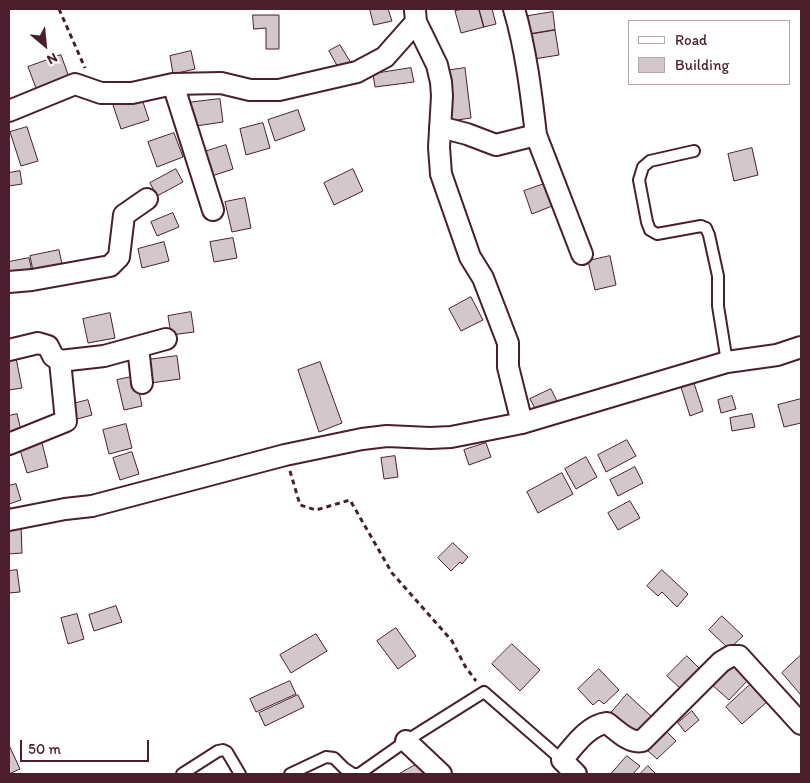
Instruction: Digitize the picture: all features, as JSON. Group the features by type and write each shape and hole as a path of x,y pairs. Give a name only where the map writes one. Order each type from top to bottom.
{"street":[{"path":"514,9 531,91 536,135 582,254"},
{"path":"9,111 75,84 101,93 132,93 173,84 221,83 250,90 279,90 357,72 385,57 415,16"},
{"path":"415,16 436,65 440,82 439,146 441,174 470,257 483,278 508,343 508,367 522,423"},
{"path":"173,84 213,210"},
{"path":"440,127 467,134 496,145 536,135"},
{"path":"9,282 32,280 110,266 120,257 124,215 147,199"},
{"path":"9,350 38,343 48,346 53,356 60,361 104,356 166,339"},
{"path":"138,347 142,383"},
{"path":"9,520 65,509 92,506 285,455 362,439 387,436 451,438 522,423 727,362 778,356 801,347"},
{"path":"9,444 66,421 60,361"},
{"path":"576,774 562,760 592,727 607,723 631,740 642,741 721,662 731,656 739,656 801,724"},
{"path":"406,741 441,774"}],"lane":[{"path":"694,151 650,161 643,167 639,180 650,230 657,234 701,226 706,228 718,276 718,306 727,362"},
{"path":"290,774 326,756 334,758 353,774 358,774 484,692 562,760"},
{"path":"182,774 218,751 223,750 227,752 240,774"}],"path":[{"path":"59,9 95,91"},
{"path":"285,455 300,505 316,510 350,500 392,573 452,641 465,666 484,692"}],"building":[{"path":"370,9 388,9 392,21 374,25"},
{"path":"479,9 484,27 461,33 455,11"},
{"path":"479,9 492,9 496,24 484,27"},
{"path":"553,12 555,30 531,34 528,16"},
{"path":"253,15 279,15 279,49 266,49 266,28 254,29"},
{"path":"555,30 559,55 534,59 531,34"},
{"path":"340,45 351,63 339,69 329,51"},
{"path":"191,51 195,69 173,74 170,56"},
{"path":"61,55 69,77 36,88 28,67"},
{"path":"411,68 414,82 375,87 373,74"},
{"path":"465,68 471,118 450,121 444,71"},
{"path":"141,96 149,120 121,129 113,105"},
{"path":"220,99 223,122 189,127 186,103"},
{"path":"298,110 305,130 275,141 268,120"},
{"path":"263,123 270,148 246,155 240,129"},
{"path":"27,127 38,161 21,166 10,132"},
{"path":"174,133 183,157 157,167 148,142"},
{"path":"226,145 233,169 206,178 198,154"},
{"path":"752,148 758,175 734,181 728,154"},
{"path":"176,169 183,182 157,196 150,183"},
{"path":"353,169 363,191 334,205 324,183"},
{"path":"20,171 22,184 9,186 9,173"},
{"path":"544,184 552,206 532,214 524,191"},
{"path":"245,198 251,228 232,232 225,202"},
{"path":"173,213 179,227 157,236 151,222"},
{"path":"233,238 237,258 214,262 210,242"},
{"path":"164,242 169,261 142,268 138,249"},
{"path":"59,250 62,264 33,271 30,256"},
{"path":"610,256 616,285 595,290 588,261"},
{"path":"29,258 32,271 9,276 9,262"},
{"path":"471,297 483,320 461,331 449,309"},
{"path":"191,312 194,332 171,335 168,316"},
{"path":"110,313 115,338 88,343 83,319"},
{"path":"15,353 22,388 9,390 9,354"},
{"path":"177,356 180,379 151,383 147,360"},
{"path":"320,362 342,423 319,432 298,370"},
{"path":"136,376 142,406 124,410 117,380"},
{"path":"693,380 703,411 690,416 680,384"},
{"path":"551,389 558,403 538,414 530,399"},
{"path":"732,396 736,409 721,413 718,400"},
{"path":"801,399 801,423 784,427 778,405"},
{"path":"88,400 92,415 74,420 69,405"},
{"path":"17,414 21,430 9,433 9,416"},
{"path":"752,414 755,427 732,431 730,418"},
{"path":"126,424 132,448 109,454 103,430"},
{"path":"627,440 636,456 606,472 598,455"},
{"path":"42,443 48,467 27,473 20,450"},
{"path":"486,443 491,457 469,465 464,450"},
{"path":"132,452 139,474 120,480 113,458"},
{"path":"395,456 398,477 384,479 381,458"},
{"path":"586,457 597,477 576,489 565,469"},
{"path":"635,467 643,483 618,496 610,480"},
{"path":"562,473 573,494 538,513 527,492"},
{"path":"16,484 21,500 9,504 9,486"},
{"path":"630,501 640,518 618,530 608,513"},
{"path":"21,524 22,553 9,554 9,525"},
{"path":"453,543 468,557 462,564 460,562 451,571 438,558"},
{"path":"17,570 20,592 9,593 9,571"},
{"path":"662,570 688,594 677,607 662,592 658,596 647,586"},
{"path":"116,606 122,622 94,631 89,615"},
{"path":"77,614 84,639 68,644 61,618"},
{"path":"722,616 743,636 729,649 709,630"},
{"path":"396,628 416,656 398,669 377,641"},
{"path":"316,634 327,651 291,673 280,655"},
{"path":"512,644 540,670 520,691 492,664"},
{"path":"801,655 801,693 800,694 782,673"},
{"path":"687,656 701,670 681,689 667,676"},
{"path":"731,663 748,680 729,700 711,684"},
{"path":"599,669 619,690 604,704 599,700 593,705 578,689"},
{"path":"290,681 296,694 256,712 250,699"},
{"path":"753,682 769,700 742,724 726,707"},
{"path":"627,694 651,716 636,734 611,713"},
{"path":"298,695 304,707 265,726 259,713"},
{"path":"692,711 699,720 685,732 678,723"},
{"path":"667,732 676,741 657,759 648,751"},
{"path":"9,745 20,769 9,774"},
{"path":"627,756 640,766 633,774 612,773"},
{"path":"417,764 424,774 399,774"},
{"path":"648,766 656,774 640,774"}]}
